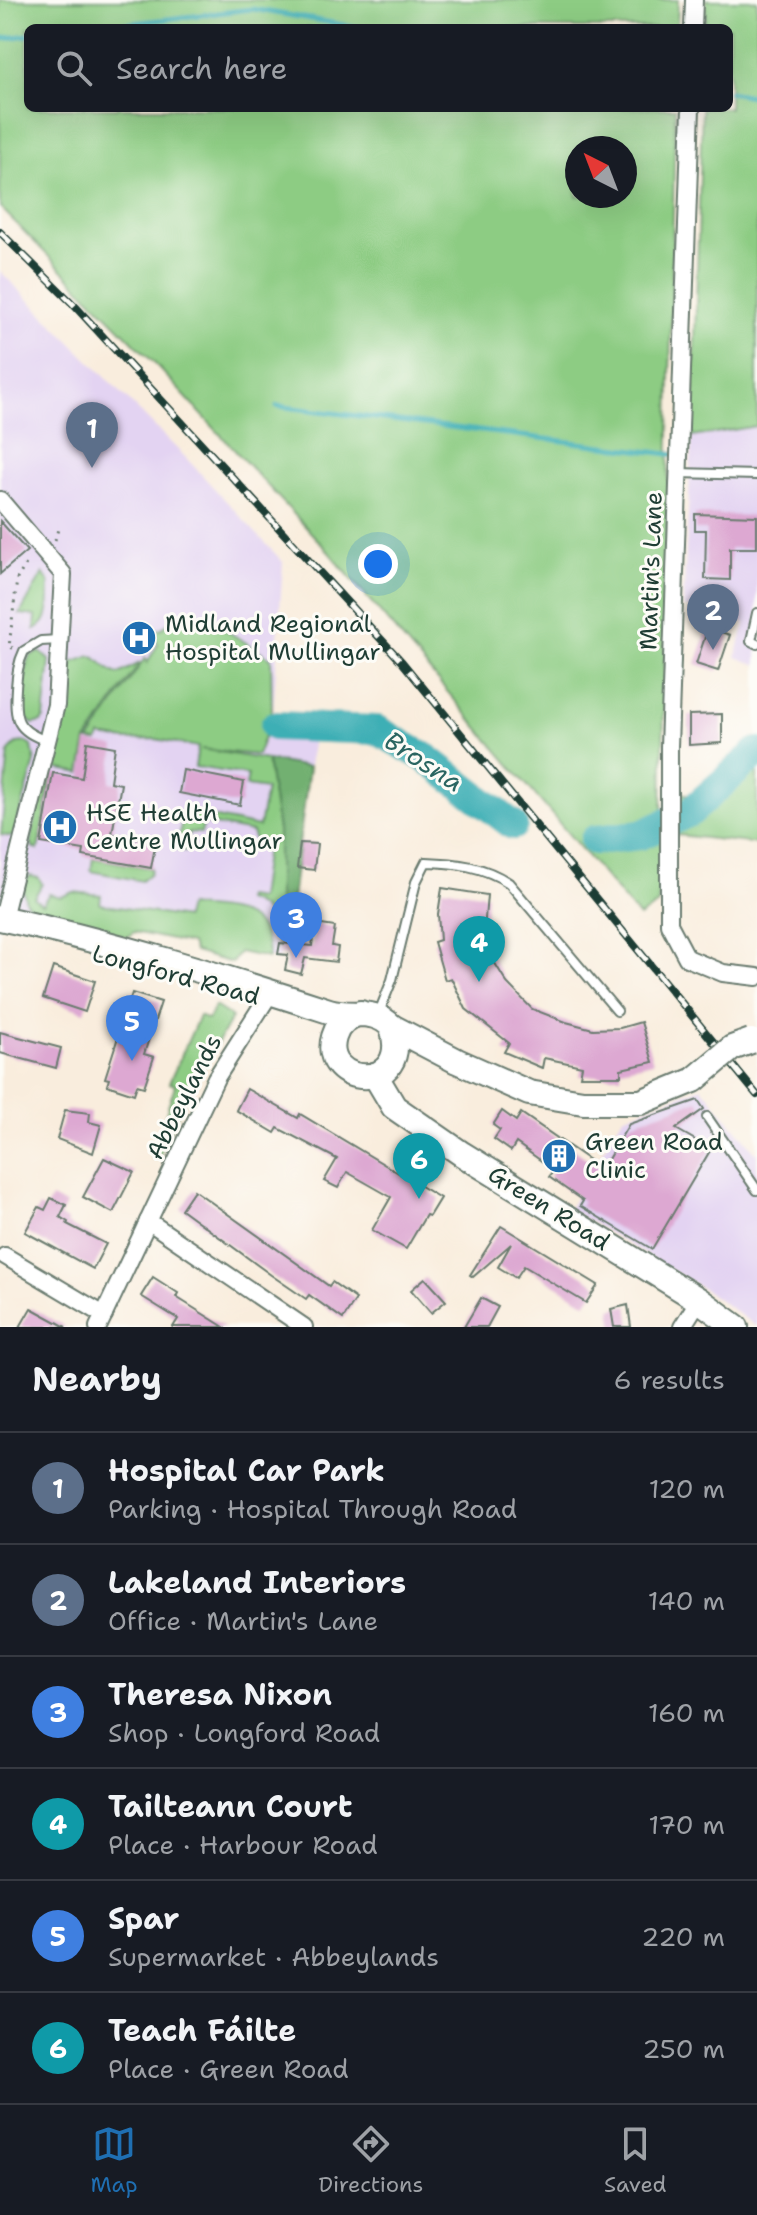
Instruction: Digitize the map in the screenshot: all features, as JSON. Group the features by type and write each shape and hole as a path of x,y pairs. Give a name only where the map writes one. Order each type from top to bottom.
{"street":[{"path":"693,24 694,0"},
{"name":"Martin's Lane","path":"691,112 668,822 669,924 687,958 723,973 757,977"},
{"path":"0,500 63,574 56,705 1,922 149,955 281,994 382,1026 529,1093 583,1102 641,1102 694,1080 732,1048 754,1040"},
{"name":"Longford Road","path":"1,922 56,944 196,978 301,1011 333,1051"},
{"path":"149,955 191,970 196,978"},
{"name":"Abbeylands","path":"5,1256 101,1321 216,1078 267,998"},
{"path":"345,1020 382,1026 391,1063 375,1075 349,1073 336,1060 333,1051 339,1026 345,1020"},
{"name":"Green Road","path":"375,1075 394,1107 462,1154 699,1300 736,1327"},
{"path":"148,1221 304,1327"},
{"path":"682,1327 699,1300"}],"lane":[{"path":"678,473 757,475"},
{"path":"757,613 751,641 757,644"},
{"path":"49,741 25,731 14,712 17,677 24,651 41,641 59,640"},
{"path":"382,1026 416,882 426,862 477,868 494,873 509,883 617,1011"},
{"path":"707,1117 757,1190"}],"path":[{"path":"24,651 9,647 17,579 27,560 56,539 58,529"}],"shaded area":[{"name":"Midland Regional Hospital Mullingar","path":"0,271 186,458 283,562 273,715 315,720 287,937 280,938 279,959 0,905"},
{"path":"757,426 757,665 736,657 745,623 683,607 692,437"},
{"path":"702,1087 757,1154 757,1327 707,1291 569,1209 623,1117"}],"green space":[{"path":"0,0 678,0 677,24 24,24 24,112 675,112 658,904 639,917 327,550 157,366 0,207"},
{"path":"706,0 757,0 757,426 692,437 702,112 733,112 733,24 705,24"},
{"path":"43,573 49,582 47,616 35,629 36,616 20,614"},
{"path":"204,617 271,658 272,717 257,755 201,749 267,760 278,830 278,949 269,918 260,907 245,900 246,897 259,899 266,847 256,845 252,832 204,823 201,833 189,832 186,851 177,849 182,820 189,812 259,827 266,789 246,786 248,775 195,767 198,747 156,739 126,740 100,736 98,742 89,741 145,658 147,663 158,644 147,628 160,630 171,621"},
{"path":"40,652 50,661 44,718 33,724 21,715 27,661 31,655"},
{"path":"91,656 119,674 140,663 87,740 81,773 48,767 68,664"},
{"path":"757,741 757,844 678,835 677,793 699,795"},
{"path":"25,742 32,746 35,762 13,837 1,835 9,751 17,743"},
{"path":"267,760 309,767 287,937 280,938 278,949 278,830"},
{"path":"45,771 52,772 38,850 33,848 31,841"},
{"path":"93,858 151,868 150,874 142,881 91,871"},
{"path":"30,876 39,878 42,884 34,898 42,904 49,894 61,897 73,892 101,895 100,904 185,918 188,906 243,915 261,929 268,958 239,952 232,963 194,952 191,944 134,932 127,937 38,915 26,902 23,890"},
{"path":"215,1006 232,1017 180,1109 158,1159 152,1158 175,1085 169,1083 199,1016 208,1020"}],"building":[{"path":"695,514 757,516 757,548 730,548 730,580 705,579 706,530 695,530"},
{"path":"0,521 27,551 0,574"},
{"path":"708,628 730,635 718,671 696,664"},
{"path":"722,714 722,743 689,745 689,715"},
{"name":"HSE Health Centre Mullingar","path":"87,742 115,747 110,782 121,784 112,834 156,841 151,868 83,856 84,850 41,843 53,773 82,778"},
{"path":"183,770 244,782 240,805 179,793"},
{"path":"300,843 317,844 314,870 297,868"},
{"path":"442,888 487,895 484,931 493,960 507,983 532,1009 593,1029 620,1028 641,1022 653,1062 621,1069 621,1076 580,1076 582,1066 544,1058 542,1068 504,1052 509,1043 466,1009 451,978 445,980 434,942 440,940 438,914"},
{"path":"315,924 335,927 332,946 338,947 336,962 305,958 301,974 285,970 288,955 278,954 280,943 312,946"},
{"path":"53,967 95,981 85,1012 43,998"},
{"path":"132,993 161,1002 144,1054 154,1057 144,1087 137,1085 134,1094 107,1085 109,1079 105,1078"},
{"path":"0,1032 61,1048 56,1068 0,1053"},
{"path":"247,1089 298,1118 300,1114 440,1198 406,1249 372,1230 391,1197 347,1172 338,1188 324,1181 337,1159 278,1128 275,1133 236,1110"},
{"path":"698,1100 704,1109 676,1129 711,1149 652,1249 580,1206 583,1201 549,1177 554,1170 516,1143 511,1151 494,1139 500,1130 493,1125 502,1111 516,1121 521,1113 602,1169 629,1124"},
{"path":"65,1110 90,1113 89,1122 101,1125 93,1153 57,1139"},
{"path":"104,1158 134,1172 113,1213 83,1197"},
{"path":"194,1190 329,1286 332,1282 356,1299 343,1319 309,1295 306,1299 181,1209"},
{"path":"51,1198 66,1205 60,1217 67,1224 106,1244 93,1269 25,1232 39,1207 45,1210"},
{"path":"501,1226 598,1285 586,1303 524,1266 516,1278 498,1267 511,1244 473,1277 470,1275"},
{"path":"153,1277 178,1293 176,1297 224,1327 173,1327 178,1319 141,1296"},
{"path":"425,1278 446,1301 431,1313 411,1290"},
{"path":"481,1298 498,1307 487,1327 464,1327"},
{"path":"628,1305 631,1327 614,1327 611,1309"},
{"path":"31,1308 66,1327 20,1327"}],"waterway":[{"path":"124,24 252,9 339,24"},
{"path":"0,39 24,36"},
{"path":"733,93 757,97"},
{"path":"277,406 677,455"},
{"name":"Brosna","path":"275,726 377,730 426,758 513,825"},
{"name":"Brosna","path":"595,840 641,835 690,812 757,752"}],"railway":[{"path":"0,232 73,304 402,662 757,1095"}],"place":[{"name":"Hospital Car Park","path":"92,468"},
{"name":"Midland Regional Hospital Mullingar","path":"139,638"},
{"name":"Lakeland Interiors","path":"713,650"},
{"name":"HSE Health Centre Mullingar","path":"60,827"},
{"name":"Theresa Nixon","path":"296,958"},
{"name":"Tailteann Court","path":"479,982"},
{"name":"Spar","path":"132,1061"},
{"name":"Green Road Clinic","path":"559,1156"},
{"name":"Teach Fáilte","path":"419,1199"}]}
